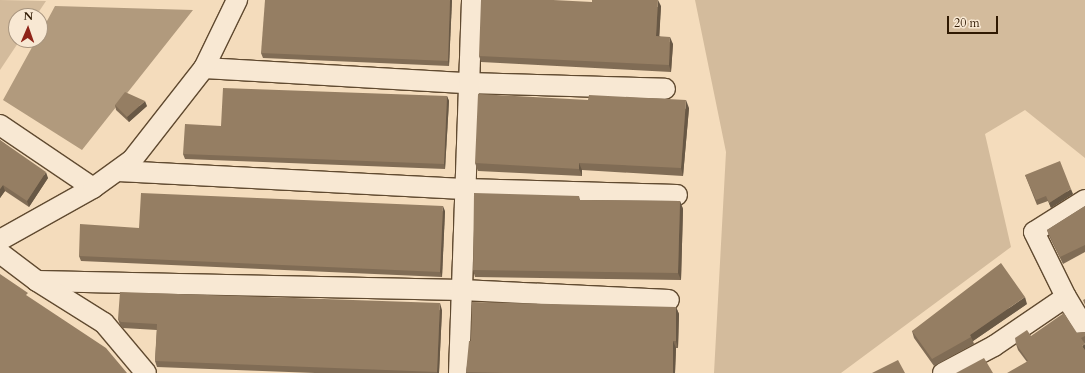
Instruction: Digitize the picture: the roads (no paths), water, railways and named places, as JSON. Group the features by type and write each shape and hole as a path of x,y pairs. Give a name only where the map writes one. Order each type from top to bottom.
{"street":[{"path":"0,240 93,188 132,160 204,68 231,0"},
{"path":"459,373 464,189 472,0"},
{"path":"204,68 468,83 665,89"},
{"path":"0,125 93,188"},
{"path":"118,171 464,189 677,195"},
{"path":"1085,200 1034,232 1066,297 1085,329"},
{"path":"0,254 37,281 104,323 146,373"},
{"path":"37,281 462,290 669,300"},
{"path":"942,373 994,346 1066,297"}]}
